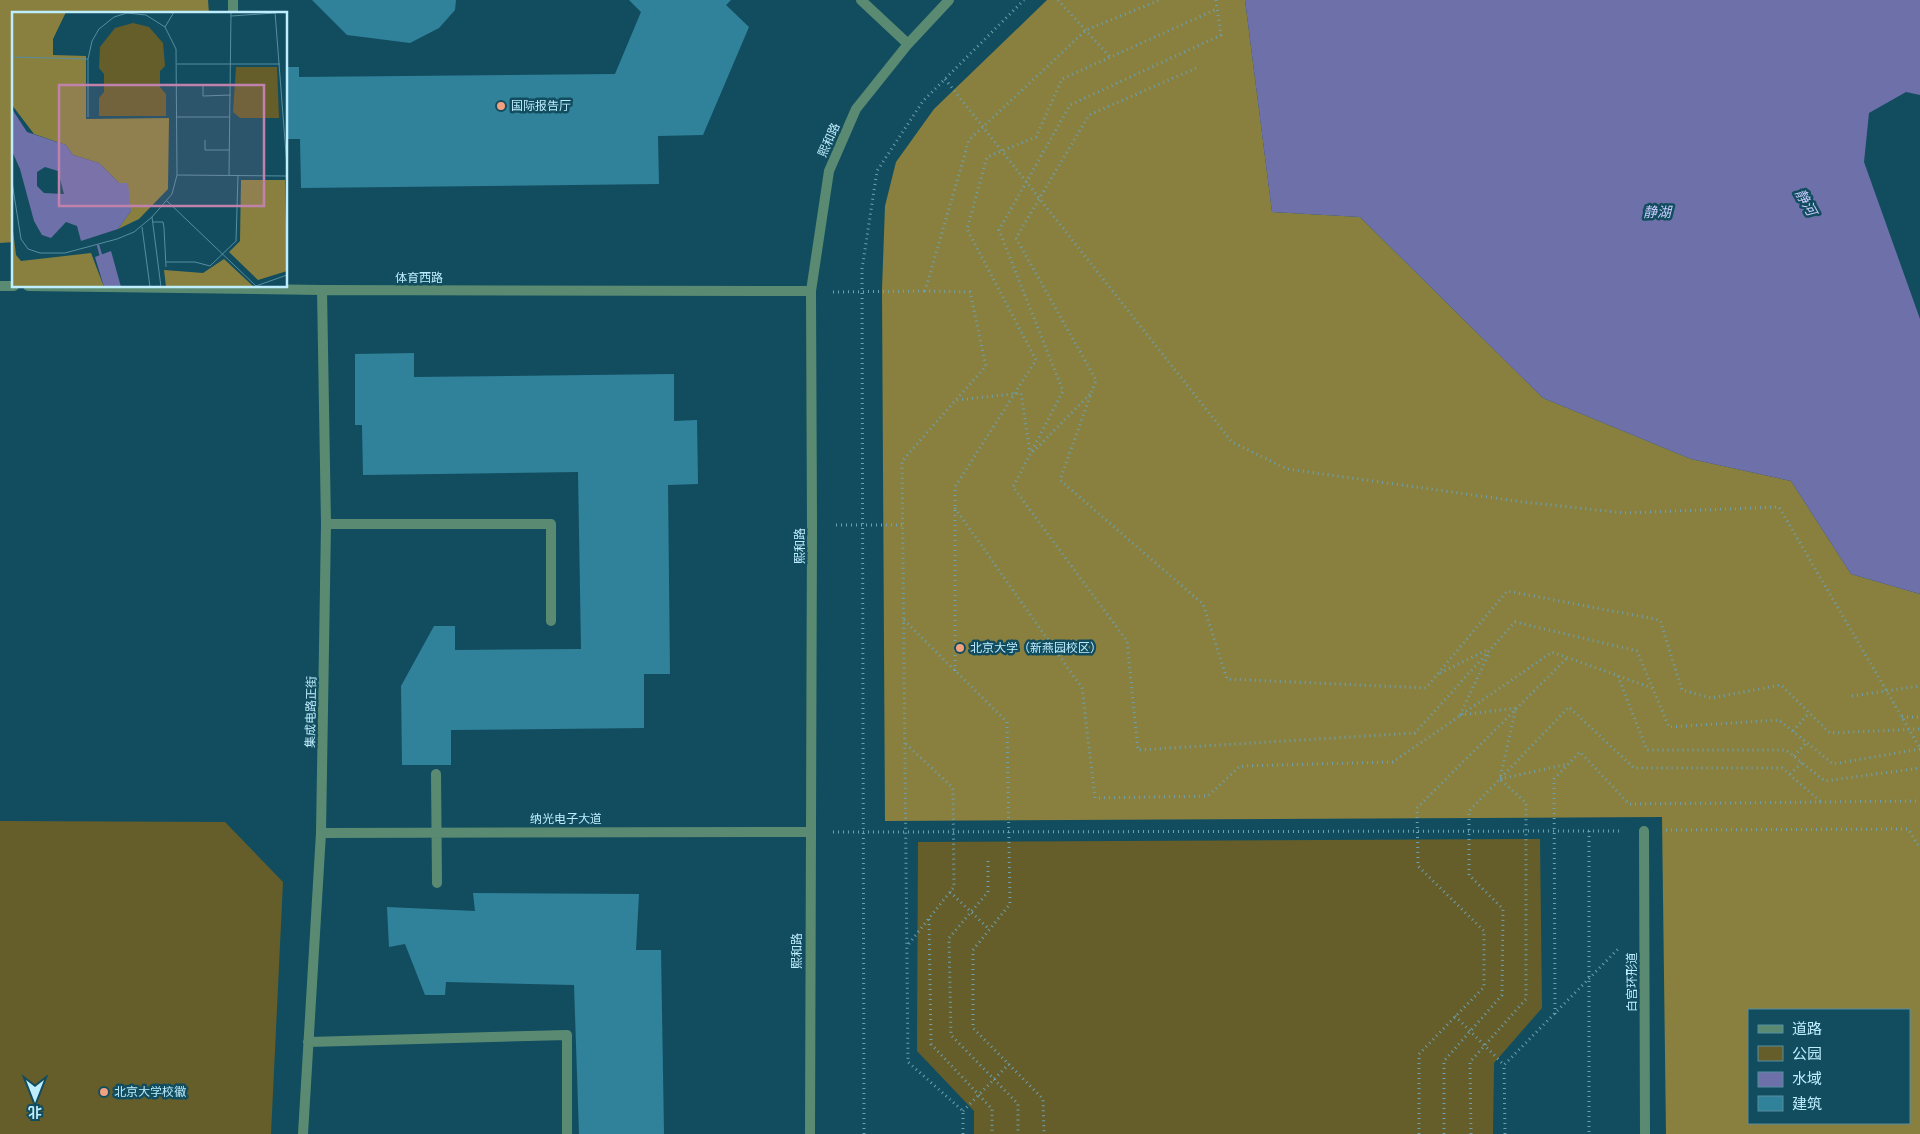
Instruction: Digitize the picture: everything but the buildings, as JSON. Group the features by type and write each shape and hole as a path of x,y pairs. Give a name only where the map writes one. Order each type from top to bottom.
{"street":[{"path":"861,0 908,44"},
{"name":"熙和路","path":"810,1134 811,292 829,171 856,110 908,44 949,0"},
{"name":"体育西路","path":"265,288 322,290 811,292"},
{"name":"集成电路正街","path":"303,1134 321,833 326,524 322,290"},
{"path":"326,524 551,524 551,621"},
{"path":"436,774 437,883"},
{"name":"白宫环形道","path":"1644,830 1645,1134"},
{"name":"纳光电子大道","path":"321,833 810,832"},
{"path":"308,1042 567,1035 567,1134"}],"path":[{"path":"864,1134 862,268 877,171 923,102 1024,0"},
{"path":"1058,0 1110,57"},
{"path":"925,292 969,140 1086,30 1160,0"},
{"path":"945,79 982,126 1002,151 1027,182 1040,198 1232,442 1287,469 1532,503 1625,514 1779,507 1920,749 1833,764 1779,720 1669,728 1637,651 1515,622 1415,733 1138,750 1127,640 1013,487 1063,391 999,230 1027,182 1070,105 1221,35 1216,0"},
{"path":"956,671 955,487 1036,360 967,229 987,157 1036,137 1062,79 1217,9"},
{"path":"1196,68 1089,115 1016,238 1096,380 1060,480 1203,604 1227,679 1426,688 1507,591 1660,620 1682,690 1711,698 1781,685 1830,733 1920,729"},
{"path":"862,293 970,292 986,366 902,461 908,1062 962,1111 963,1134"},
{"path":"957,400 1021,393 1030,454"},
{"path":"1030,454 1092,393"},
{"path":"955,508 1082,688 1095,798 1208,796 1240,766 1393,762 1552,652 1652,689"},
{"path":"862,525 903,525"},
{"path":"904,620 1007,722 1010,904 973,950 973,1028 1043,1099 1044,1134"},
{"path":"1438,674 1492,648"},
{"path":"1460,716 1492,648"},
{"path":"1419,1134 1419,1054 1484,987 1484,931 1418,866 1417,808 1566,658"},
{"path":"1618,676 1647,750 1786,750 1825,781 1920,768"},
{"path":"1852,696 1920,686"},
{"path":"1444,1134 1444,1060 1502,995 1503,910 1469,875 1469,811 1569,707 1634,768 1782,768 1821,802"},
{"path":"1460,716 1516,708"},
{"path":"1500,779 1516,708"},
{"path":"1793,731 1809,713"},
{"path":"1902,717 1920,716"},
{"path":"1794,756 1807,742"},
{"path":"905,744 953,788 954,887 907,946"},
{"path":"1790,774 1802,762"},
{"path":"1500,779 1568,764"},
{"path":"1471,1134 1470,1062 1526,999 1526,803 1500,779"},
{"path":"810,832 1908,829 1920,848"},
{"path":"1589,831 1589,1134"},
{"path":"988,861 988,892 949,938 951,1035 1018,1104 1018,1134"},
{"path":"950,892 989,929"},
{"path":"929,918 931,1044 992,1109 992,1134"},
{"path":"1504,1065 1644,923"},
{"path":"1456,1016 1504,1065 1505,1134"},
{"path":"962,1111 1009,1064"}],"green space":[{"path":"0,821 225,822 283,882 271,1134 0,1134"},
{"path":"1540,839 1542,1008 1494,1063 1493,1134 974,1134 974,1111 917,1051 918,842"}],"shaded area":[{"path":"0,0 208,0 209,12 12,12 12,242 0,243"},
{"path":"1047,0 1245,0 1272,212 1360,217 1543,398 1691,459 1791,481 1851,574 1920,594 1920,1134 1666,1134 1662,817 885,821 882,290 885,206 896,162 934,109"}],"water":[{"name":"静湖","path":"1245,0 1920,0 1920,95 1906,92 1869,113 1864,162 1920,319 1920,594 1851,574 1791,481 1691,459 1543,398 1360,217 1272,212"}],"place":[{"name":"国际报告厅","path":"501,106"},
{"name":"北京大学（新燕园校区）","path":"960,648"},
{"name":"北京大学校徽","path":"104,1092"}],"water label":[{"name":"静河","path":"1806,202"}]}
